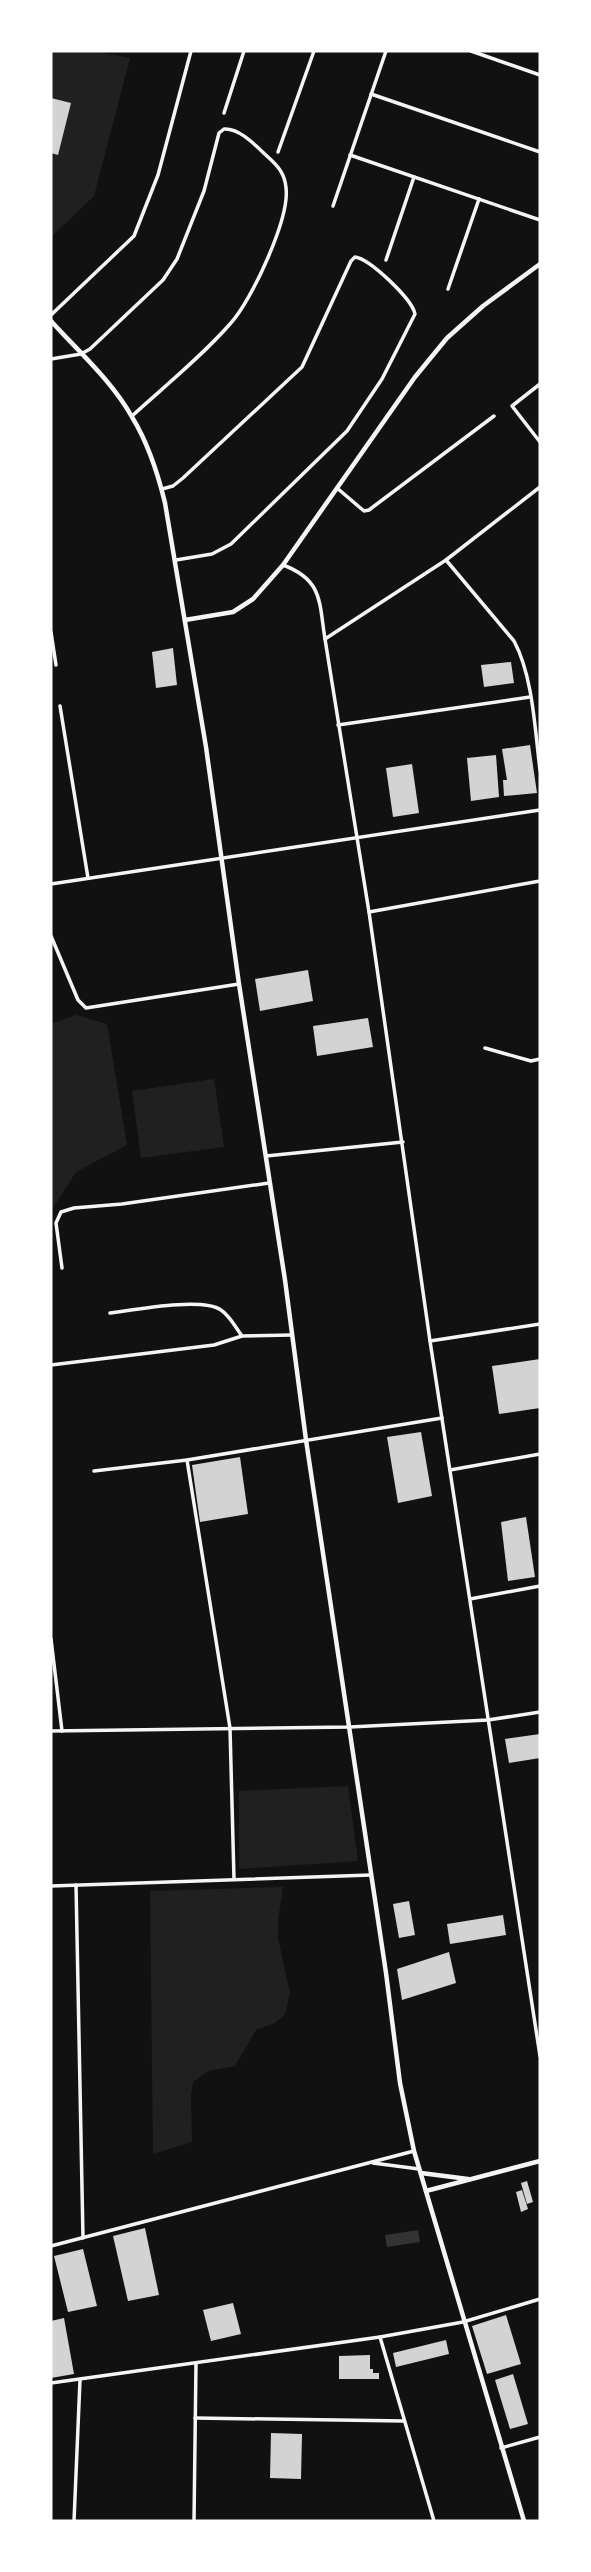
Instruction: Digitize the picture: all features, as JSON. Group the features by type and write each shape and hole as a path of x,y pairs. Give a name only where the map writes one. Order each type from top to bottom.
{"street":[{"path":"51,315 134,236 158,175 191,51"},
{"path":"224,113 243,51"},
{"path":"278,152 314,51"},
{"path":"333,206 386,51"},
{"path":"471,51 540,75"},
{"path":"371,94 540,152"},
{"path":"51,359 81,354 90,349 171,270 201,201 219,133 224,129 231,129 262,151 284,175 287,198 279,227 245,303 229,325 132,416"},
{"path":"350,155 540,220"},
{"path":"386,260 414,177"},
{"path":"448,289 479,199"},
{"path":"162,489 173,486 183,478 302,367 355,257 361,258 387,279 413,305 415,314 382,379 347,431 232,544 212,554 176,560"},
{"path":"185,620 233,612 253,599 283,565 415,377 447,338 483,306 540,264"},
{"path":"51,321 132,416 162,489 176,560 222,859 400,2083 414,2151 524,2521"},
{"path":"540,384 512,406 540,442"},
{"path":"337,488 364,511 369,510 494,416"},
{"path":"325,639 446,559 540,487"},
{"path":"446,559 514,641 521,655 540,770"},
{"path":"283,565 300,572 310,581 317,595 325,639 404,1142 430,1341 540,2056"},
{"path":"51,632 56,665"},
{"path":"338,725 530,697"},
{"path":"60,706 88,878"},
{"path":"51,884 540,810"},
{"path":"369,912 540,881"},
{"path":"51,936 78,1000 86,1008 239,984"},
{"path":"485,1048 531,1062 540,1059"},
{"path":"265,1156 404,1142"},
{"path":"62,1268 56,1223 58,1216 65,1210 270,1183"},
{"path":"110,1313 173,1305 211,1305 228,1316 242,1336"},
{"path":"430,1341 540,1324"},
{"path":"51,1365 214,1345 242,1336 292,1335"},
{"path":"94,1471 187,1460 442,1418"},
{"path":"450,1470 540,1454"},
{"path":"187,1460 230,1727 234,1879"},
{"path":"470,1599 540,1586"},
{"path":"51,1639 62,1731"},
{"path":"51,1731 350,1727 488,1720 540,1712"},
{"path":"51,1886 371,1875"},
{"path":"76,1885 83,2238"},
{"path":"533,2001 540,1999"},
{"path":"51,2246 414,2151"},
{"path":"426,2191 540,2161"},
{"path":"371,2163 472,2179"},
{"path":"51,2383 380,2337 463,2322 540,2298"},
{"path":"380,2337 434,2521"},
{"path":"194,2521 196,2363"},
{"path":"74,2521 80,2380"},
{"path":"195,2418 404,2421"},
{"path":"501,2448 540,2437"}],"shaded area":[{"path":"51,51 92,51 130,58 94,196 51,237"},
{"path":"76,1015 107,1024 127,1145 76,1172 51,1211 51,1024"},
{"path":"214,1079 224,1147 141,1158 132,1091"},
{"path":"348,1786 358,1861 239,1869 239,1791"},
{"path":"283,1887 278,1938 290,1993 285,2014 275,2023 256,2030 235,2066 208,2071 193,2082 192,2142 153,2154 150,1891"},
{"path":"418,2230 420,2242 387,2247 385,2235"}],"building":[{"path":"51,98 71,103 58,155 51,153"},
{"path":"173,648 177,685 156,688 152,652"},
{"path":"511,662 514,683 484,687 481,665"},
{"path":"530,745 537,793 504,796 503,780 507,780 502,749"},
{"path":"496,755 499,797 471,801 467,758"},
{"path":"412,764 419,813 393,817 386,768"},
{"path":"308,970 313,1001 260,1011 255,979"},
{"path":"368,1018 373,1047 317,1056 313,1026"},
{"path":"540,1359 540,1408 499,1414 492,1366"},
{"path":"421,1432 432,1496 398,1503 387,1437"},
{"path":"240,1457 248,1514 200,1522 192,1465"},
{"path":"526,1517 535,1577 508,1581 501,1522"},
{"path":"540,1734 540,1758 509,1763 505,1739"},
{"path":"409,1901 415,1935 399,1938 393,1904"},
{"path":"503,1915 506,1935 450,1944 447,1924"},
{"path":"449,1952 456,1983 402,2000 397,1969"},
{"path":"527,2181 533,2202 527,2204 521,2183"},
{"path":"522,2190 528,2209 521,2212 516,2192"},
{"path":"145,2228 159,2295 128,2301 113,2236"},
{"path":"83,2249 97,2306 68,2312 54,2256"},
{"path":"233,2303 241,2334 211,2341 203,2310"},
{"path":"506,2315 521,2364 487,2374 472,2326"},
{"path":"64,2318 74,2374 51,2378 51,2321"},
{"path":"446,2340 449,2354 396,2367 393,2353"},
{"path":"370,2355 370,2369 373,2369 373,2373 379,2373 379,2379 339,2379 339,2356"},
{"path":"513,2374 528,2424 510,2429 495,2380"},
{"path":"271,2433 302,2434 301,2479 270,2478"}]}
